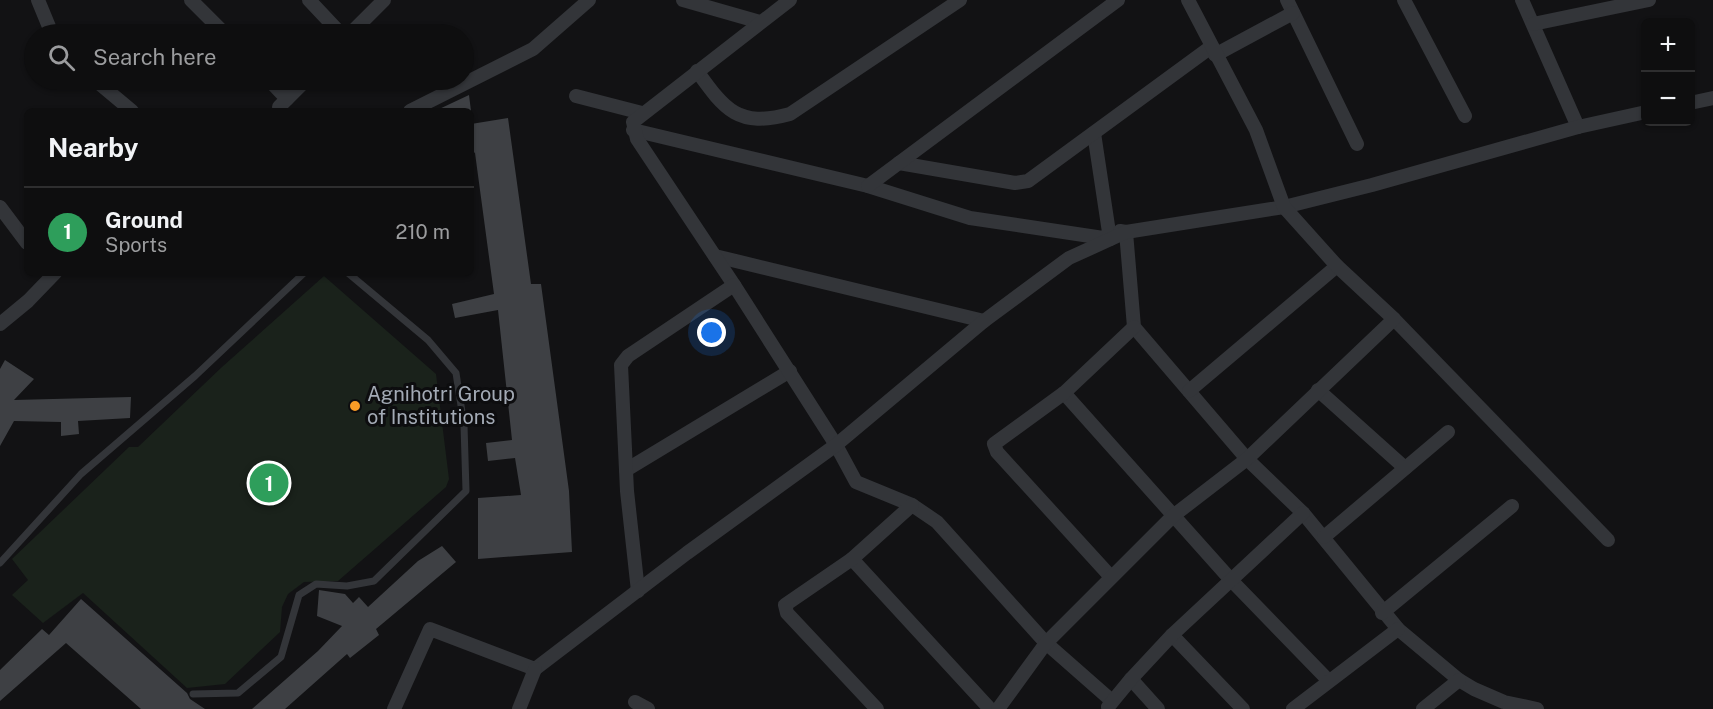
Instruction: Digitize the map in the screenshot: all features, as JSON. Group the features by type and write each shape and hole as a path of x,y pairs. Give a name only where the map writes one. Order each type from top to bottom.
{"street":[{"path":"38,0 48,24"},
{"path":"191,0 215,24"},
{"path":"309,0 332,24"},
{"path":"360,24 384,0"},
{"path":"474,79 533,49 589,0"},
{"path":"683,0 760,22"},
{"path":"790,0 642,113 633,122 633,130 790,370 856,482 912,505 943,528 1046,643 1109,705 1172,636 1303,513"},
{"path":"697,71 729,111 747,117 772,119 790,114 960,0"},
{"path":"871,184 1118,0"},
{"path":"1188,0 1256,130 1284,207 1337,266 1394,319 1608,540"},
{"path":"1404,0 1465,116"},
{"path":"1522,0 1578,127"},
{"path":"1533,24 1623,2 1649,0"},
{"path":"897,164 1015,183 1028,181 1213,51 1289,3 1357,144"},
{"path":"107,90 128,108"},
{"path":"274,90 283,107 297,90"},
{"path":"416,108 452,90"},
{"path":"576,96 642,113"},
{"path":"1695,102 1713,98"},
{"path":"633,130 871,184 970,218 1126,232 1284,207 1372,185 1578,127 1641,113"},
{"path":"1094,133 1109,231"},
{"path":"0,207 24,239"},
{"path":"519,709 535,669 836,445 984,321 1109,231"},
{"path":"1126,232 1134,327 1189,392 1247,459 1303,513 1382,613 1398,629 1459,680 1504,702 1537,709"},
{"path":"715,256 984,321"},
{"path":"1189,392 1337,266"},
{"path":"0,324 28,301 50,276"},
{"path":"638,591 626,470 621,372 624,360 734,285"},
{"path":"998,709 1046,643 1111,577 1173,516 1247,459 1394,319"},
{"path":"1111,577 994,447 997,439 1064,393 1134,327"},
{"path":"626,470 790,370"},
{"path":"1318,390 1405,468"},
{"path":"1064,393 1231,580 1328,680"},
{"path":"1323,537 1448,432"},
{"path":"872,707 784,609 789,601 852,559 912,505"},
{"path":"1382,613 1512,506"},
{"path":"852,559 990,709"},
{"path":"394,709 430,629 535,669"},
{"path":"1293,709 1328,680 1398,629"},
{"path":"1172,636 1243,709"},
{"path":"1131,679 1158,709"},
{"path":"1423,709 1459,680"},
{"path":"634,702 648,709"}],"lane":[{"path":"0,563 81,474 195,376 301,276"},
{"path":"193,694 238,693 281,657 299,595 316,584 346,586 374,581 466,491 464,425 456,373 428,340 352,276"}],"shaded area":[{"path":"324,276 436,374 449,479 446,487 338,581 304,582 288,594 282,607 280,632 225,684 187,688 83,593 43,623 12,595 28,580 12,559 129,447 138,447 222,367"}],"building":[{"path":"469,95 471,108 441,108"},
{"path":"508,118 531,284 541,284 569,491 572,552 478,559 478,498 521,495 515,458 488,461 486,443 512,440 498,310 455,318 452,304 494,294 474,152 474,124"},
{"path":"5,360 34,379 14,400 131,397 130,418 78,421 79,434 61,436 61,422 14,421 0,446 0,369"},
{"path":"442,546 456,562 376,629 379,635 350,658 347,654 285,709 252,709 318,651 342,626 317,616 319,590 345,594 353,603 359,597 368,607 418,561"},
{"path":"81,599 187,693 190,699 205,709 141,709 66,643 0,701 0,670 42,629 49,635"}],"place":[{"name":"Agnihotri Group of Institutions","path":"355,406"},
{"name":"Ground","path":"269,483"}]}
